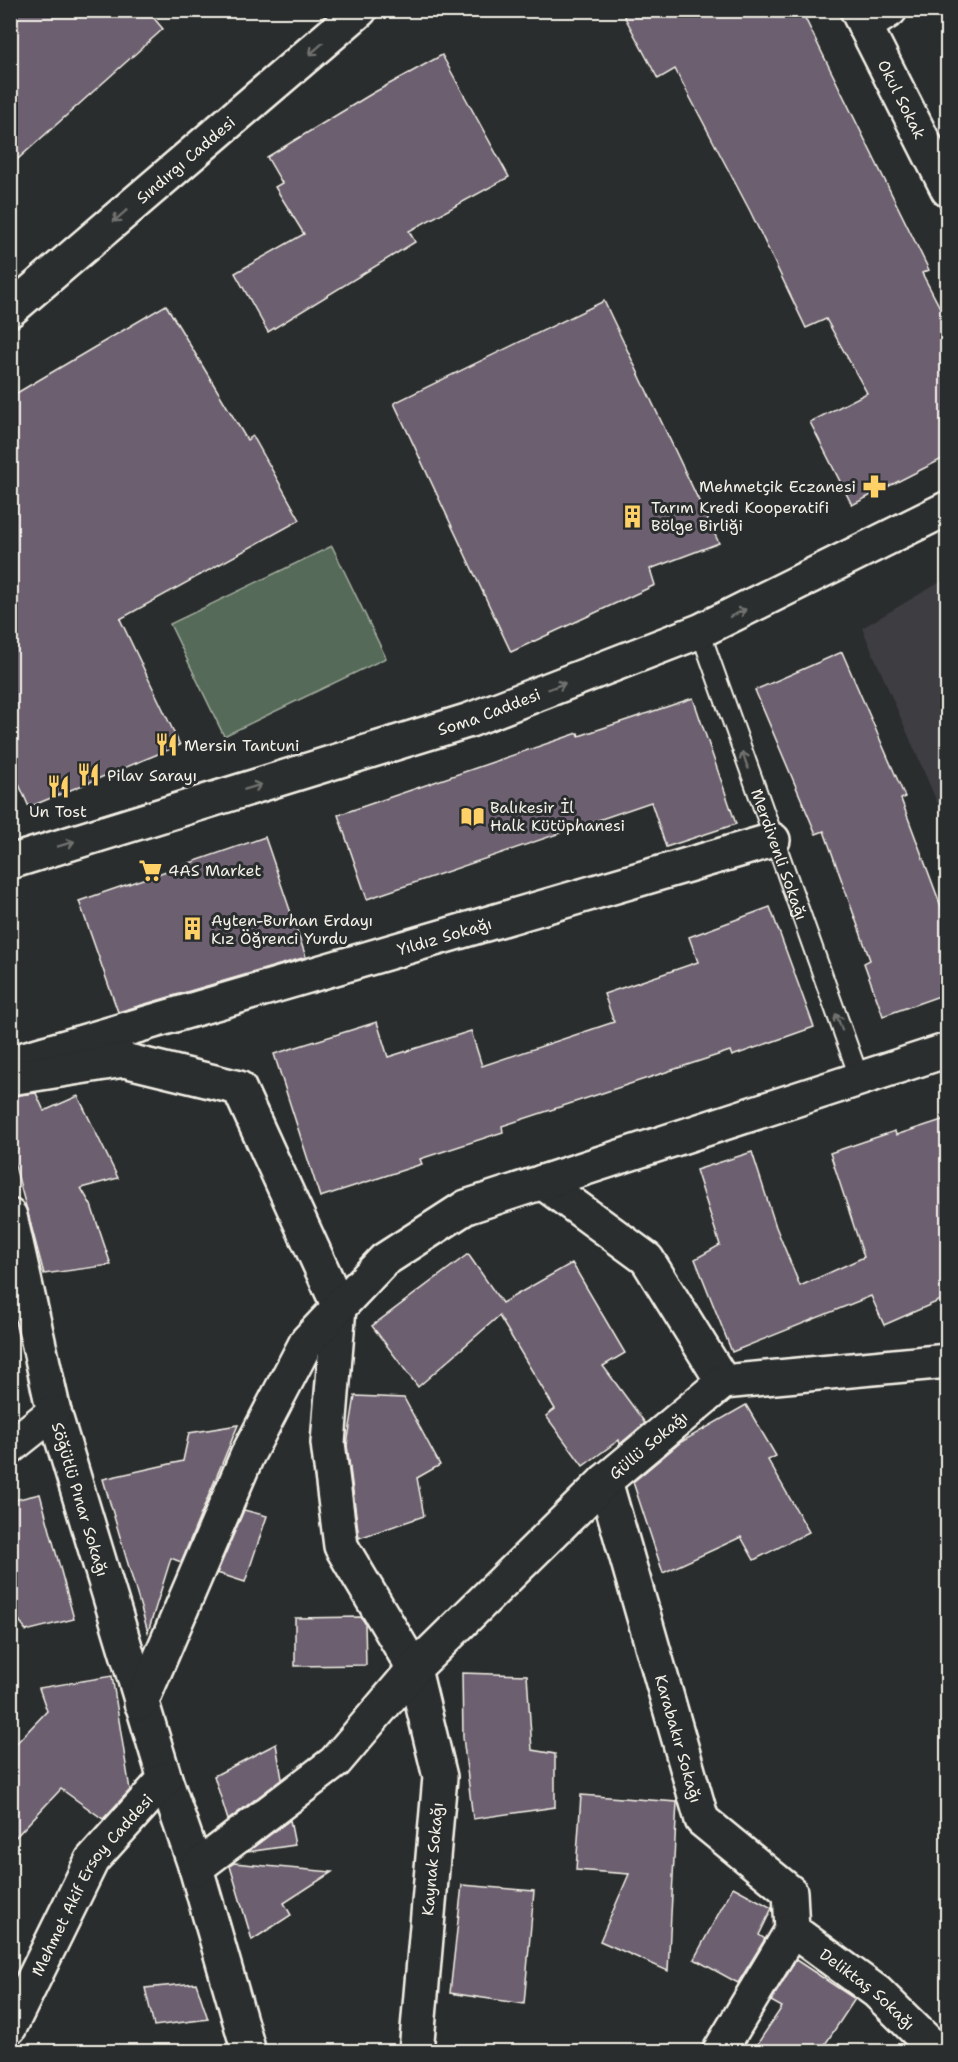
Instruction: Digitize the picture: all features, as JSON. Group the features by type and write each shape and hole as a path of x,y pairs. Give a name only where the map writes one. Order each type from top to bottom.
{"street":[{"name":"Sındırgı Caddesi","path":"10,310 360,10"},
{"name":"Okul Sokak","path":"871,16 948,189"},
{"name":"Soma Caddesi","path":"10,862 470,720 700,631 948,508"},
{"name":"Yıldız Sokağı","path":"10,1063 773,840"},
{"path":"141,1703 247,1456 307,1341 384,1260 466,1207 859,1077 948,1050"},
{"path":"10,1078 124,1060 239,1088 339,1307"},
{"path":"542,1182 647,1259 723,1382 948,1361"},
{"name":"Söğütlü Pınar Sokağı","path":"10,1216 54,1412 141,1703 196,1868 249,2052"},
{"name":"Kaynak Sokağı","path":"339,1307 328,1443 341,1546 414,1669 440,1777 412,2046"},
{"name":"Güllü Sokağı","path":"196,1868 335,1762 414,1669 604,1481 723,1382"},
{"path":"10,1447 54,1412"},
{"name":"Karabakır Sokağı","path":"604,1481 702,1820 790,1892 792,1930"},
{"name":"Mehmet Akif Ersoy Caddesi","path":"10,2027 93,1860 165,1779"},
{"path":"719,2052 792,1930"},
{"name":"Deliktaş Sokağı","path":"792,1930 877,1992 938,2052"}],"lane":[{"name":"Merdivenli Sokağı","path":"700,631 859,1077"}],"shaded area":[{"path":"947,578 947,825 862,628"}],"green space":[{"path":"332,546 386,658 224,736 170,624"}],"building":[{"path":"10,10 147,10 163,29 10,166"},
{"path":"621,10 801,10 929,270 922,273 948,323 948,456 852,505 810,422 867,393 826,319 806,328 750,211 675,69 658,79"},
{"path":"442,55 509,177 409,231 415,242 268,332 235,273 304,234 275,187 282,183 267,157 373,93"},
{"path":"604,301 719,543 650,569 655,585 511,652 394,403"},
{"path":"166,305 247,440 253,436 300,520 120,619 180,745 29,807 10,764 10,397"},
{"path":"842,652 905,797 901,799 948,925 948,993 883,1016 864,963 870,960 824,831 816,834 755,690"},
{"name":"Balıkesir İl Halk Kütüphanesi","path":"693,698 736,824 666,847 651,802 367,899 338,815 578,733 579,736"},
{"name":"Ayten-Burhan Erdayı Kız Öğrenci Yurdu","path":"265,837 306,957 118,1012 79,901"},
{"path":"770,907 814,1027 732,1056 730,1051 502,1126 503,1132 420,1159 422,1164 320,1197 274,1054 377,1022 388,1057 471,1031 482,1066 614,1022 604,994 698,962 689,937"},
{"path":"36,1093 44,1111 78,1096 118,1178 81,1188 91,1205 111,1265 44,1274 10,1147 10,1096"},
{"path":"948,1118 948,1297 884,1325 871,1296 732,1352 695,1259 720,1245 696,1170 752,1152 776,1227 800,1286 864,1257 830,1153 895,1131 896,1135"},
{"path":"468,1254 502,1303 572,1263 625,1353 603,1366 645,1423 620,1444 619,1440 583,1466 546,1416 555,1409 499,1316 418,1387 372,1326"},
{"path":"355,1396 404,1398 440,1465 417,1478 424,1516 359,1538 347,1445"},
{"path":"746,1405 776,1456 768,1460 809,1532 754,1560 741,1537 663,1573 633,1482 681,1442"},
{"path":"238,1425 181,1562 171,1558 148,1632 103,1479 183,1461 189,1433"},
{"path":"40,1494 74,1619 26,1631 10,1606 10,1501"},
{"path":"244,1510 267,1516 245,1582 217,1573"},
{"path":"361,1617 365,1623 366,1665 295,1666 295,1618"},
{"path":"462,1673 527,1675 532,1750 555,1754 555,1807 473,1819 463,1737"},
{"path":"112,1676 130,1790 103,1819 61,1789 10,1843 10,1750 47,1711 39,1688"},
{"path":"276,1744 282,1779 228,1820 214,1776"},
{"path":"581,1795 677,1802 668,1971 600,1941 629,1874 576,1870"},
{"path":"290,1820 295,1845 247,1852"},
{"path":"234,1863 332,1872 284,1903 291,1915 252,1940 230,1866"},
{"path":"462,1885 534,1891 524,2004 450,1993"},
{"path":"733,1887 772,1908 759,1935 765,1939 738,1983 694,1959"},
{"path":"796,1960 855,1999 820,2052 752,2052 782,2007 771,2001"},
{"path":"196,1983 208,2019 154,2026 145,1988"}],"place":[{"name":"Mehmetçik Eczanesi","path":"874,486"},
{"name":"Tarım Kredi Kooperatifi Bölge Birliği","path":"633,516"},
{"name":"Mersin Tantuni","path":"166,745"},
{"name":"Pilav Sarayı","path":"89,775"},
{"name":"Un Tost","path":"58,786"},
{"name":"Balıkesir İl Halk Kütüphanesi","path":"472,816"},
{"name":"4AS Market","path":"150,870"},
{"name":"Ayten-Burhan Erdayı Kız Öğrenci Yurdu","path":"193,929"}]}
